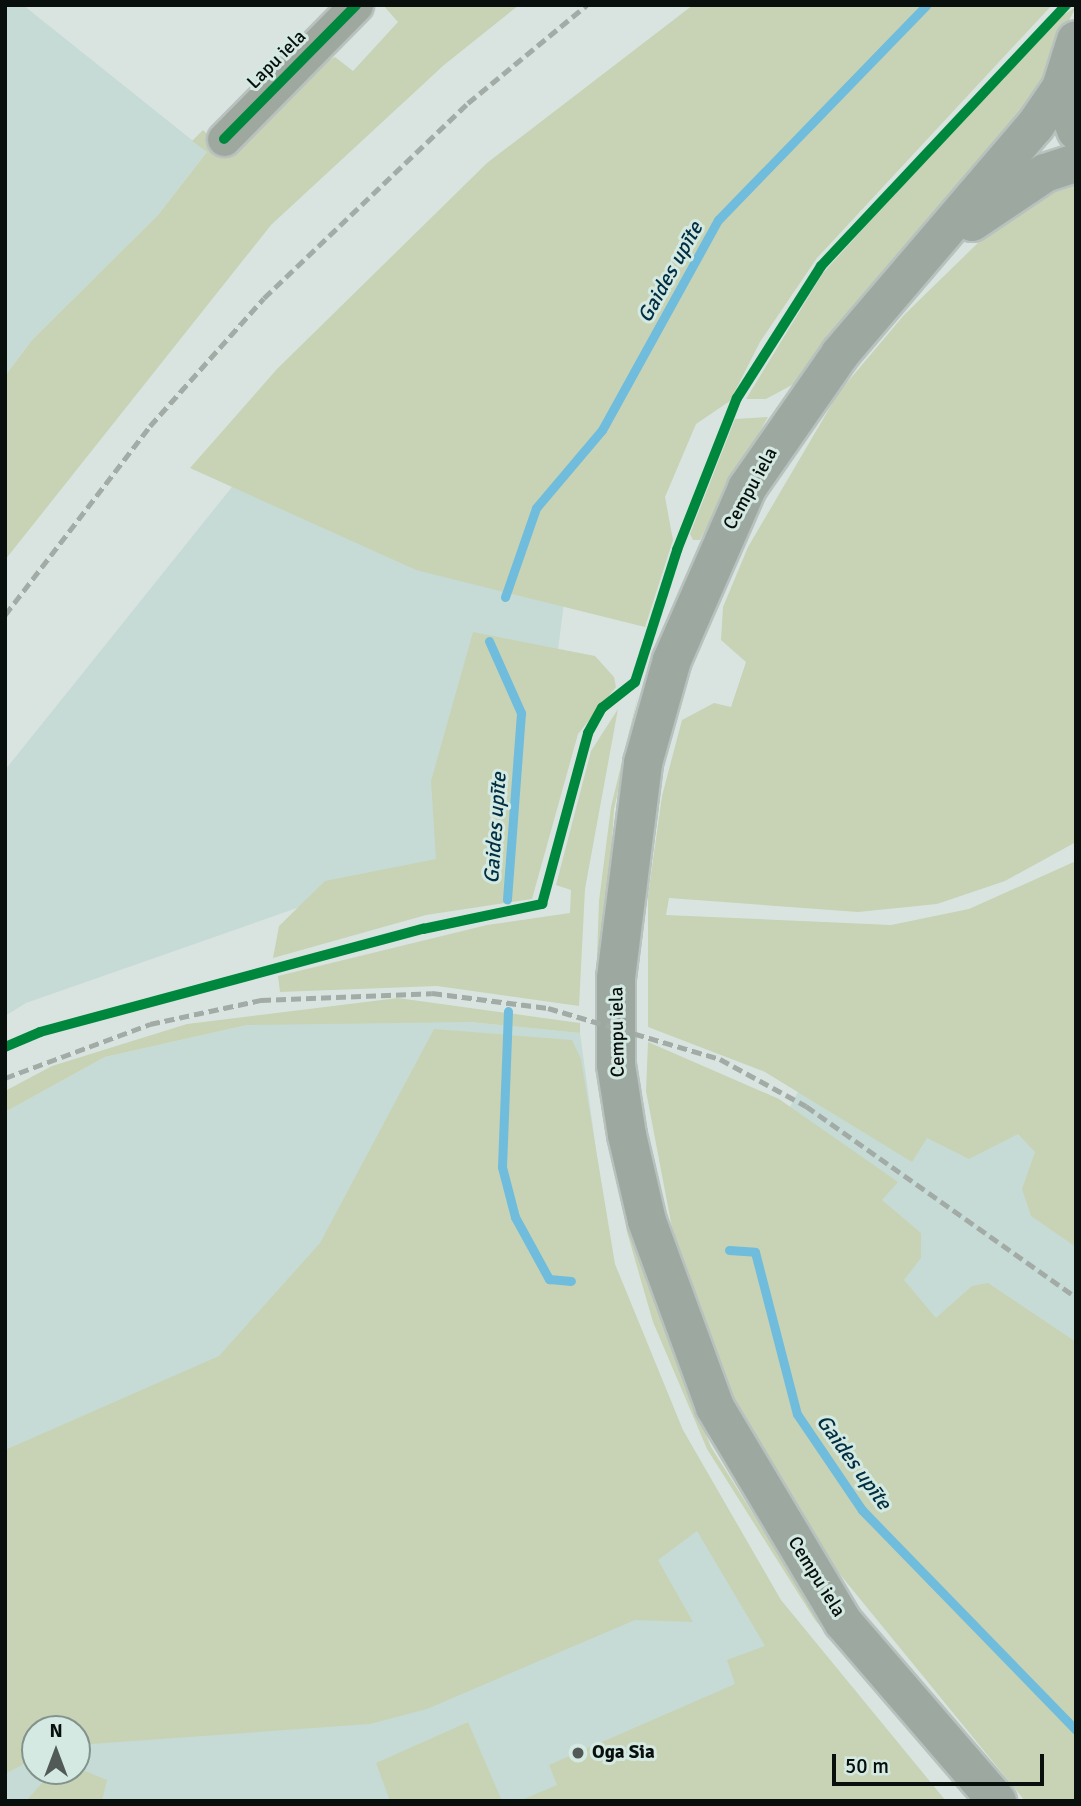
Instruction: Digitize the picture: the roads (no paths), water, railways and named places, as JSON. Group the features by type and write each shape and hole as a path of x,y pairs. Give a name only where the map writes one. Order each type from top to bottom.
{"main road":[{"name":"Cempu iela","path":"998,1801 844,1622 715,1406 647,1221 616,1065 622,897 638,790 682,635 747,488 840,354 938,245 1061,88 1076,40"},
{"path":"1061,88 1076,130"},
{"name":"Cempu iela","path":"938,245 1045,173 1076,163"}],"street":[{"name":"Lapu iela","path":"224,139 356,5"}],"waterway":[{"name":"Gaides upīte","path":"505,597 536,508 602,430 718,220 926,5"},
{"name":"Gaides upīte","path":"489,641 521,713 507,899"},
{"name":"Gaides upīte","path":"508,1011 502,1167 515,1217 549,1279 571,1281"},
{"name":"Gaides upīte","path":"729,1250 755,1252 797,1414 862,1510 1076,1730"}],"railway":[{"path":"5,615 150,426 264,298 468,103 587,5"},
{"path":"5,1078 150,1024 261,1000 432,993 548,1008 720,1059 806,1106 1076,1297"}],"place":[{"name":"Oga Sia","path":"578,1753"}]}
